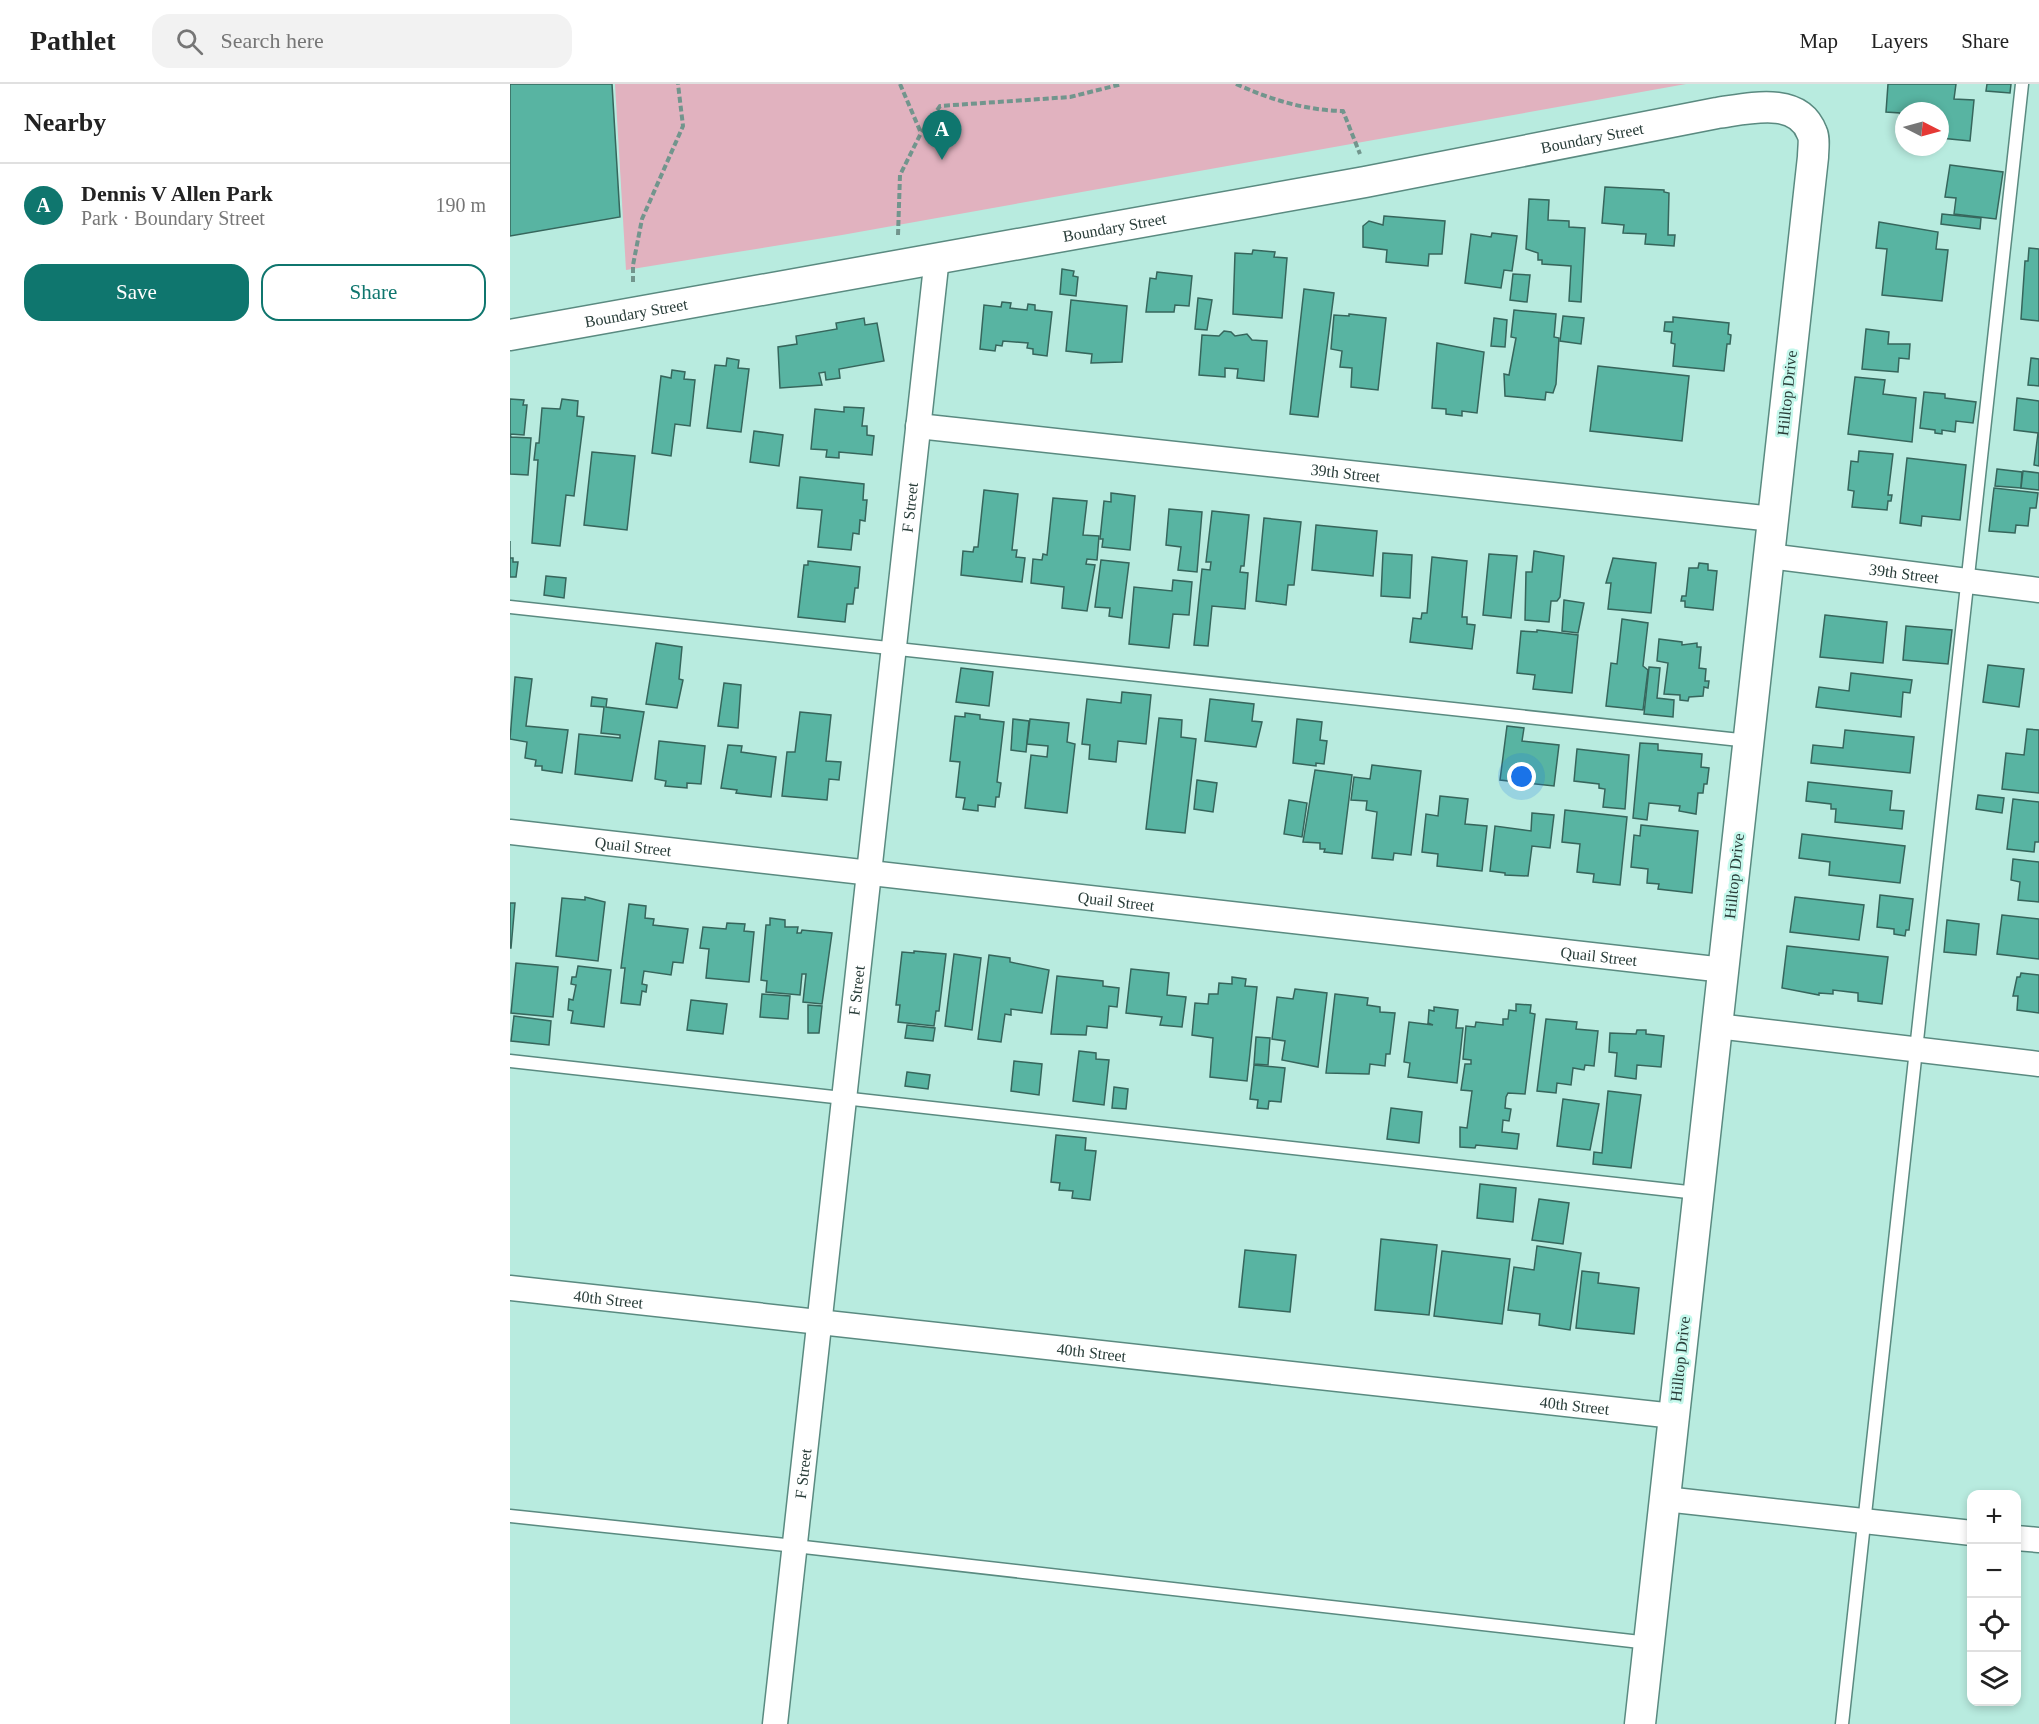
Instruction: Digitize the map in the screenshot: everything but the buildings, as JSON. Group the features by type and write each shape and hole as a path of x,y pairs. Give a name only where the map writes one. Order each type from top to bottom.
{"street":[{"name":"Hilltop Drive","path":"1640,1724 1813,157 1813,134 1799,114 1770,106 1717,113"},
{"name":"Boundary Street","path":"510,335 1365,182 1717,113"},
{"name":"F Street","path":"775,1724 937,257"},
{"name":"39th Street","path":"918,426 1773,519"},
{"name":"39th Street","path":"1769,556 2039,590"},
{"name":"Quail Street","path":"510,832 1724,970"},
{"path":"1717,1026 2039,1064"},
{"name":"40th Street","path":"510,1288 1674,1416"},
{"path":"1665,1499 1967,1533"},
{"path":"2021,1538 2039,1540"}],"lane":[{"path":"1842,1724 2022,84"},
{"path":"510,607 1749,741"},
{"path":"510,1061 1699,1193"},
{"path":"510,1516 1649,1643"}],"path":[{"path":"633,313 633,265 642,219 683,126 678,84"},
{"path":"900,84 921,133"},
{"path":"900,266 897,212 900,175 921,133 940,106 1070,97 1122,84"},
{"path":"1236,84 1275,101 1314,110 1343,111 1359,147 1365,182"}],"shaded area":[{"path":"615,84 1686,84 842,235 626,270"}],"place":[{"name":"Dennis V Allen Park","path":"942,160"}]}
